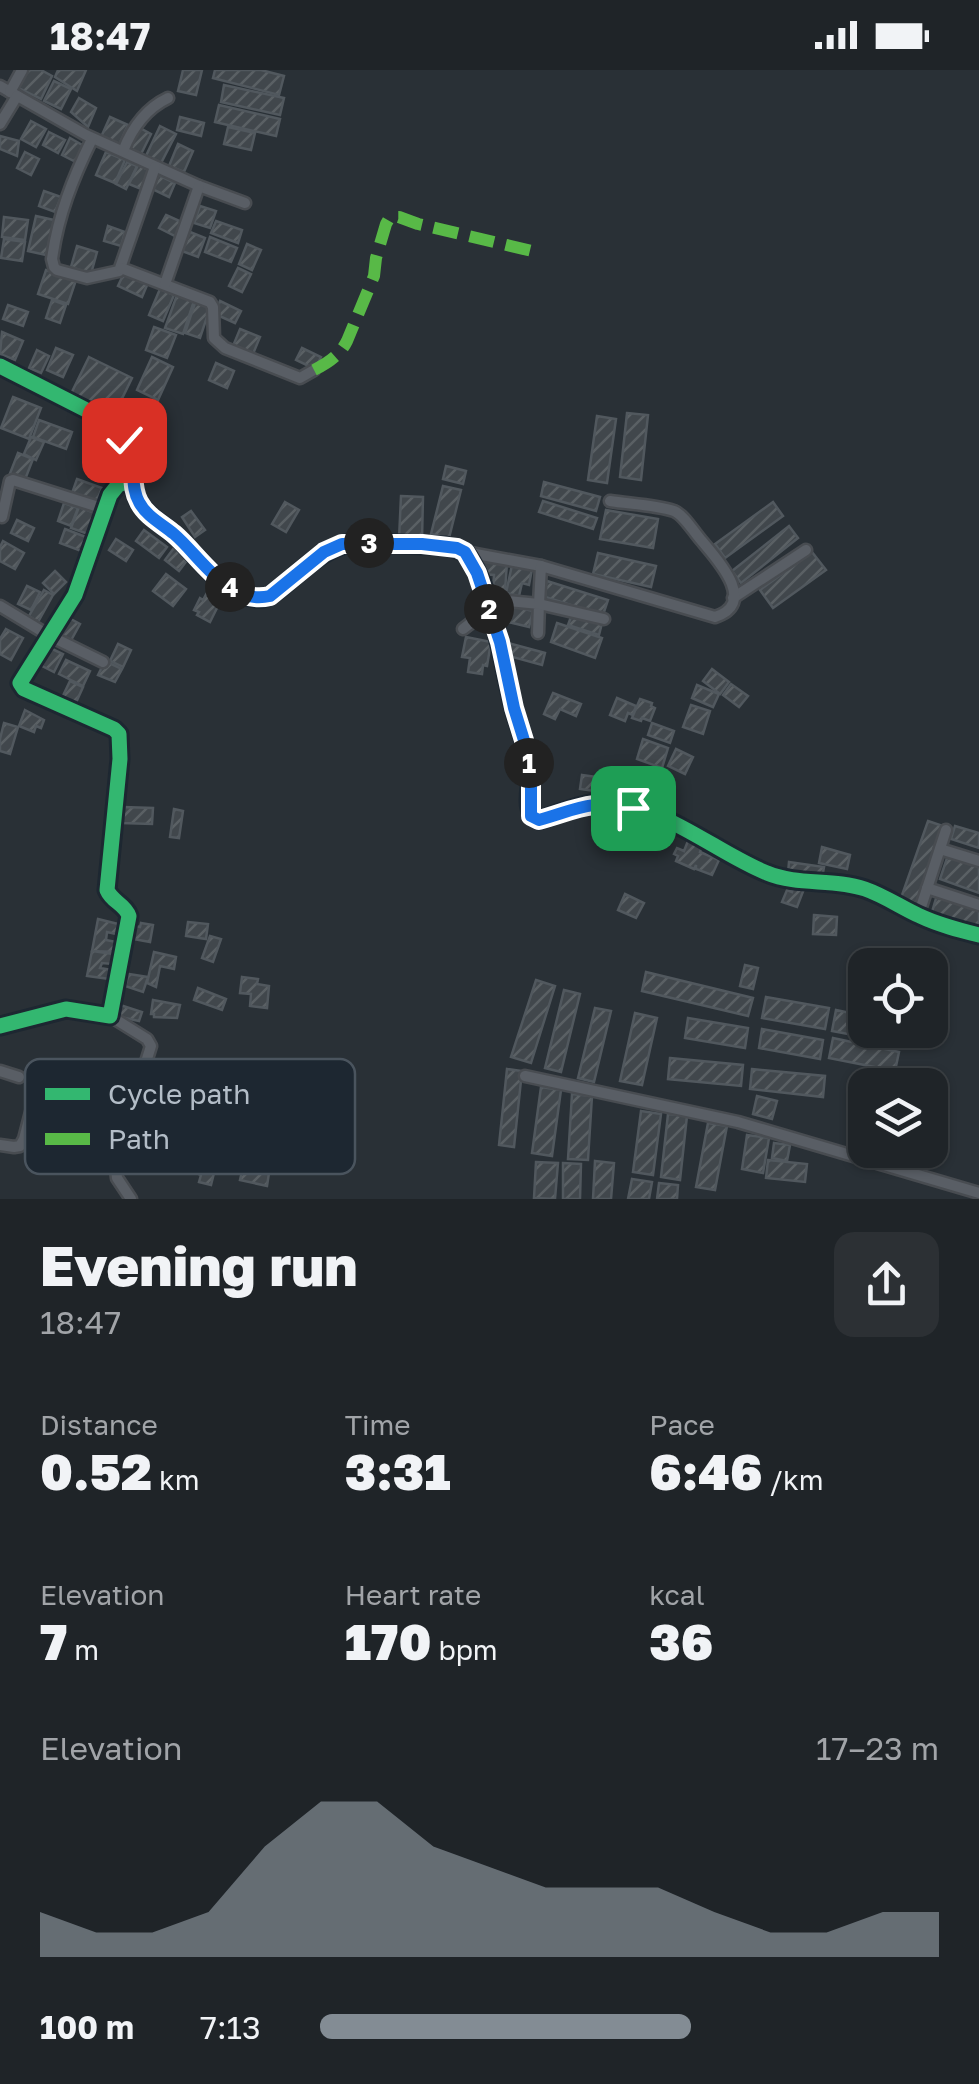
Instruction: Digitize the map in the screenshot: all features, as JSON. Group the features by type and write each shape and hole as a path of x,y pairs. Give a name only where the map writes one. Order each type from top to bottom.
{"street":[{"path":"0,124 9,91 22,70"},
{"path":"9,91 92,138 245,203"},
{"path":"122,151 143,116 168,98"},
{"path":"92,138 67,192 59,220 52,263 57,270 87,278 122,268 155,167"},
{"path":"165,284 199,186"},
{"path":"122,268 210,302 214,338 226,348 300,378 314,370"},
{"path":"0,366 109,422 124,440 136,498 149,515 177,536 218,579 246,595 270,596 336,546 354,542 422,544 540,566 715,616 726,612 734,589 723,566 679,514 610,501"},
{"path":"2,518 13,480 105,510"},
{"path":"110,1016 128,916 107,890 119,734 20,686 75,594 114,488 133,480"},
{"path":"733,598 806,550"},
{"path":"465,552 473,562 500,642 527,750 534,819 595,804 633,808 694,832 722,852 768,874 863,888 933,921 979,935"},
{"path":"538,632 540,566"},
{"path":"463,629 487,604 539,604 604,618"},
{"path":"0,606 103,662"},
{"path":"920,907 946,830"},
{"path":"940,848 979,860"},
{"path":"927,888 979,905"},
{"path":"0,1026 66,1009 110,1016 147,1039 151,1046 147,1059"},
{"path":"0,1071 19,1077"},
{"path":"525,1076 738,1122 979,1193"},
{"path":"0,1144 14,1148 22,1143 25,1132"},
{"path":"116,1174 131,1199"}],"building":[{"path":"27,70 41,70 52,76 41,99 18,88"},
{"path":"58,70 86,70 77,91 55,77"},
{"path":"183,70 202,70 196,95 178,91"},
{"path":"215,70 261,70 284,76 279,95 213,78"},
{"path":"54,81 71,89 61,109 44,101"},
{"path":"224,85 284,98 280,115 221,102"},
{"path":"79,98 96,108 88,127 71,112"},
{"path":"219,105 280,119 276,136 215,122"},
{"path":"110,117 128,125 119,145 101,137"},
{"path":"180,117 204,123 201,136 177,130"},
{"path":"31,121 46,129 36,147 21,139"},
{"path":"160,126 176,134 161,163 146,156"},
{"path":"228,127 255,133 251,150 224,144"},
{"path":"140,128 151,134 140,156 128,150"},
{"path":"49,132 65,140 58,153 43,145"},
{"path":"0,136 19,141 17,156 0,149"},
{"path":"70,138 84,146 76,162 62,155"},
{"path":"178,144 193,151 184,172 169,166"},
{"path":"25,152 39,159 31,175 17,168"},
{"path":"106,152 125,160 115,183 96,175"},
{"path":"127,162 137,166 126,189 116,184"},
{"path":"138,165 150,171 141,189 129,184"},
{"path":"158,175 175,183 169,197 152,189"},
{"path":"44,191 61,197 55,212 39,206"},
{"path":"200,206 216,211 210,228 194,223"},
{"path":"166,215 182,222 175,236 159,228"},
{"path":"36,216 54,220 46,255 28,251"},
{"path":"4,217 28,220 25,240 2,237"},
{"path":"216,221 242,230 238,243 211,233"},
{"path":"108,226 125,232 121,246 104,241"},
{"path":"190,232 205,238 198,257 182,251"},
{"path":"210,237 237,248 231,262 205,252"},
{"path":"4,239 25,242 22,261 1,258"},
{"path":"247,244 261,250 252,270 239,264"},
{"path":"77,246 97,252 91,274 71,267"},
{"path":"238,268 251,274 242,292 229,286"},
{"path":"46,270 76,280 68,304 38,294"},
{"path":"124,273 148,283 142,297 118,286"},
{"path":"160,289 174,295 163,321 149,315"},
{"path":"177,295 194,301 183,334 165,328"},
{"path":"52,300 66,305 60,323 46,318"},
{"path":"196,300 211,305 200,338 185,333"},
{"path":"220,301 241,311 235,323 215,314"},
{"path":"8,305 28,312 23,326 3,319"},
{"path":"154,327 176,335 167,358 146,350"},
{"path":"240,329 260,337 253,354 233,346"},
{"path":"2,332 23,341 15,360 0,354"},
{"path":"56,348 73,355 63,377 47,370"},
{"path":"302,348 321,357 315,369 296,360"},
{"path":"37,350 49,356 41,373 29,368"},
{"path":"89,357 132,378 112,419 69,398"},
{"path":"152,357 173,367 158,400 137,390"},
{"path":"216,363 234,371 227,388 209,380"},
{"path":"13,397 41,408 29,439 1,428"},
{"path":"627,413 648,415 641,480 620,477"},
{"path":"597,416 616,419 607,483 588,480"},
{"path":"39,420 72,432 66,449 33,437"},
{"path":"31,437 44,442 36,460 24,454"},
{"path":"99,449 129,461 125,472 95,459"},
{"path":"18,453 33,459 24,482 9,476"},
{"path":"92,461 120,471 115,484 88,473"},
{"path":"446,466 466,471 463,484 443,479"},
{"path":"77,479 102,488 95,505 71,496"},
{"path":"544,482 600,497 596,511 541,496"},
{"path":"443,486 461,490 449,538 431,534"},
{"path":"401,496 423,497 422,540 399,539"},
{"path":"543,501 597,518 593,529 539,512"},
{"path":"285,502 299,510 286,532 272,524"},
{"path":"773,502 783,516 725,558 715,544"},
{"path":"64,503 78,508 71,526 58,521"},
{"path":"79,507 95,513 88,534 71,528"},
{"path":"606,510 658,519 653,548 600,539"},
{"path":"191,511 205,530 195,537 182,517"},
{"path":"17,520 34,528 28,541 11,533"},
{"path":"789,526 798,538 741,583 732,571"},
{"path":"65,529 86,537 81,551 60,543"},
{"path":"144,530 167,547 159,558 136,541"},
{"path":"116,539 133,550 126,561 109,550"},
{"path":"3,541 24,553 15,569 0,561"},
{"path":"174,548 188,559 179,571 165,560"},
{"path":"812,552 826,570 773,608 760,590"},
{"path":"598,553 656,566 651,587 593,574"},
{"path":"482,561 507,563 505,591 493,590 494,575 481,574"},
{"path":"512,565 532,569 529,585 522,583 519,596 506,593"},
{"path":"55,571 66,582 54,594 43,583"},
{"path":"166,574 186,589 173,606 153,591"},
{"path":"547,581 608,600 603,615 542,596"},
{"path":"27,586 40,592 31,610 18,604"},
{"path":"44,590 53,595 38,622 29,616"},
{"path":"208,591 219,597 220,602 210,622 194,610"},
{"path":"499,603 533,611 529,627 496,619"},
{"path":"572,614 602,623 599,635 568,625"},
{"path":"69,618 80,624 69,644 58,638"},
{"path":"557,623 602,638 595,658 551,642"},
{"path":"6,629 23,638 11,660 0,654 0,639"},
{"path":"466,637 491,642 482,674 468,672 470,658 462,657"},
{"path":"508,643 545,653 542,665 505,655"},
{"path":"118,644 131,650 123,667 110,661"},
{"path":"50,648 63,654 54,672 42,666"},
{"path":"66,660 90,671 83,686 59,674"},
{"path":"105,661 122,669 115,682 98,675"},
{"path":"712,669 729,682 720,694 703,681"},
{"path":"70,681 83,687 74,707 61,700"},
{"path":"731,684 748,696 739,707 723,695"},
{"path":"697,685 719,694 713,707 692,698"},
{"path":"553,693 581,704 576,716 560,709 555,719 544,714"},
{"path":"617,698 636,706 625,721 610,715"},
{"path":"640,699 655,708 650,721 632,718"},
{"path":"691,705 710,711 703,734 683,727"},
{"path":"25,710 44,720 41,728 36,726 34,732 19,726"},
{"path":"4,723 18,727 10,754 0,751"},
{"path":"652,723 674,731 670,743 648,735"},
{"path":"643,739 668,748 662,768 637,759"},
{"path":"676,749 693,757 685,774 668,766"},
{"path":"582,775 612,779 610,798 580,789"},
{"path":"646,775 666,784 661,795 640,786"},
{"path":"615,784 635,788 632,804 612,800"},
{"path":"123,807 153,808 152,824 122,823"},
{"path":"174,809 183,811 179,838 170,837"},
{"path":"928,821 943,826 916,903 901,898"},
{"path":"955,826 979,833 979,848 951,839"},
{"path":"688,841 702,847 700,852 719,860 712,875 696,869 696,865 694,869 676,861 677,848 684,851"},
{"path":"822,847 850,855 847,869 819,863"},
{"path":"948,855 979,866 979,893 940,879"},
{"path":"789,862 824,867 822,878 788,873"},
{"path":"794,885 804,889 797,907 782,902"},
{"path":"625,894 644,903 636,918 618,910"},
{"path":"937,895 979,908 979,927 932,912"},
{"path":"814,915 837,917 836,935 813,934"},
{"path":"98,919 118,924 116,934 107,932 106,940 116,942 115,952 92,951"},
{"path":"188,922 208,924 206,939 186,936"},
{"path":"141,923 153,925 150,942 128,938 131,925 140,927"},
{"path":"210,936 221,939 213,962 202,958"},
{"path":"92,951 113,954 112,964 102,963 100,968 112,970 110,979 87,976"},
{"path":"154,952 176,957 174,969 160,966 156,987 147,983"},
{"path":"745,965 758,968 753,989 740,986"},
{"path":"646,972 753,998 748,1016 642,991"},
{"path":"129,974 148,977 143,992 125,986"},
{"path":"242,977 258,979 257,984 269,986 267,1008 250,1006 251,994 240,993"},
{"path":"536,980 555,986 531,1063 511,1057"},
{"path":"198,988 226,999 222,1010 194,1000"},
{"path":"564,990 580,994 561,1072 545,1068"},
{"path":"766,997 829,1008 825,1029 762,1018"},
{"path":"153,1000 180,1005 177,1018 154,1017"},
{"path":"117,1004 142,1012 139,1021 125,1018 123,1023 114,1017"},
{"path":"595,1008 611,1011 594,1082 578,1078"},
{"path":"836,1010 848,1012 848,1034 832,1031"},
{"path":"635,1013 657,1018 642,1085 620,1081"},
{"path":"688,1018 748,1028 745,1048 685,1038"},
{"path":"762,1029 823,1040 820,1059 759,1048"},
{"path":"833,1038 848,1041 848,1048 899,1052 896,1068 829,1058"},
{"path":"670,1058 743,1065 741,1086 668,1079"},
{"path":"507,1069 522,1071 514,1147 499,1145"},
{"path":"752,1069 825,1076 823,1097 750,1089"},
{"path":"541,1087 561,1090 552,1156 532,1153"},
{"path":"572,1094 592,1096 588,1160 568,1159"},
{"path":"757,1096 777,1101 772,1119 753,1114"},
{"path":"641,1111 661,1114 653,1175 633,1172"},
{"path":"668,1114 687,1116 680,1180 661,1177"},
{"path":"708,1123 727,1126 715,1190 696,1187"},
{"path":"747,1135 769,1138 763,1173 742,1169"},
{"path":"774,1143 790,1145 787,1161 772,1158"},
{"path":"768,1160 807,1164 805,1182 766,1178"},
{"path":"595,1161 614,1163 611,1199 593,1199"},
{"path":"536,1162 558,1163 555,1199 534,1198"},
{"path":"563,1163 581,1164 580,1199 563,1199"},
{"path":"214,1174 211,1185 199,1182 201,1175"},
{"path":"241,1174 269,1174 267,1186 240,1180"},
{"path":"632,1179 652,1182 649,1199 628,1199"},
{"path":"659,1183 678,1185 677,1199 657,1199"}],"marked path":[{"path":"314,370 333,358 347,341 374,276 390,217 532,251"}],"cycle path":[{"path":"0,366 102,418 114,428 129,454 141,506 215,577 238,593 269,596 325,553 355,542 446,546 465,552 483,587 496,628 530,762 529,805 539,820 598,803 642,809 767,873 865,889 927,919 979,935"},
{"path":"0,1026 66,1009 110,1016 129,916 107,890 119,734 24,689 20,683 75,595 110,495 118,485 133,480"}],"route":[{"path":"124,440 141,506 218,579 246,595 270,596 324,552 342,544 422,544 465,552 473,562 500,642 527,750 531,816 539,820 566,810 606,803 633,808"}]}
